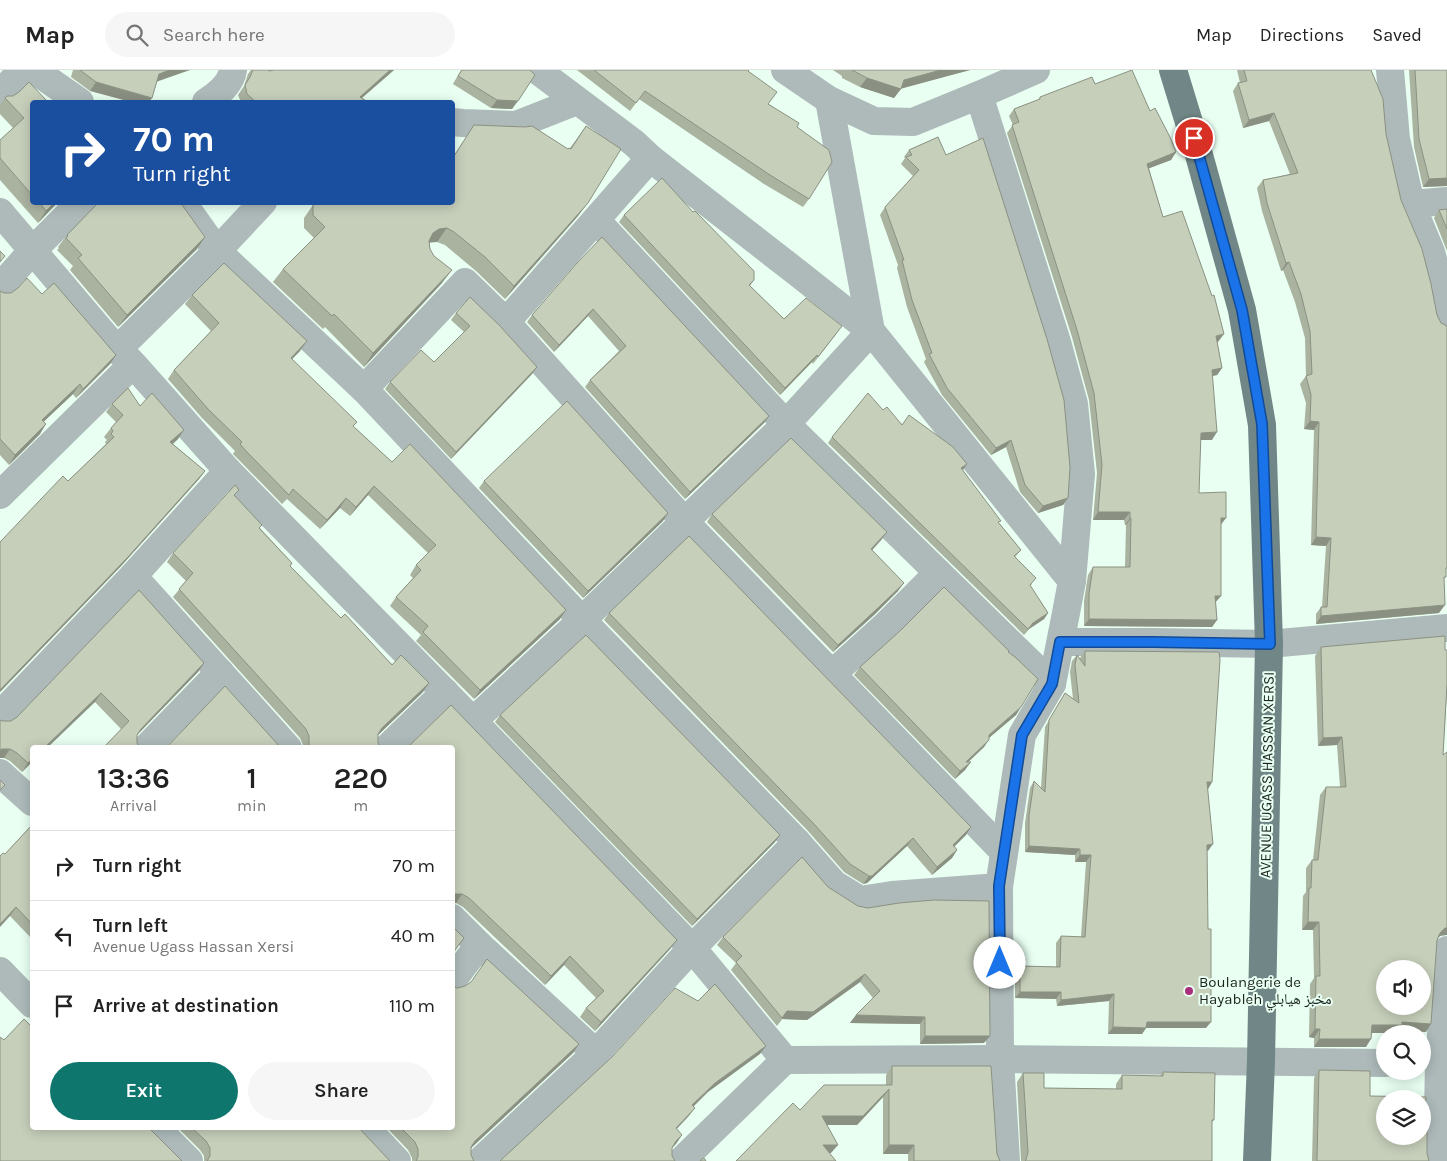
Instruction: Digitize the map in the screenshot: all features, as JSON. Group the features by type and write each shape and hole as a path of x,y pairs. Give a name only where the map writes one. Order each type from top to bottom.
{"main road":[{"name":"AVENUE UGASS HASSAN XERSI","path":"1173,70 1199,155 1242,310 1262,424 1270,644 1257,1161"}],"street":[{"path":"0,93 23,70"},
{"path":"34,70 77,100"},
{"path":"209,100 216,96 232,77 233,70"},
{"path":"537,70 634,143 650,158 870,331 1072,581"},
{"path":"785,70 829,100 874,121 913,122 1036,70"},
{"path":"1390,70 1396,139 1411,204 1431,252 1447,320"},
{"path":"979,95 1057,342 1074,404 1081,474 1072,581 1052,684 1022,735 999,886 1000,1059 1006,1161"},
{"path":"829,100 870,331"},
{"path":"455,122 516,125 577,101"},
{"path":"506,322 650,158"},
{"path":"1411,204 1447,201"},
{"path":"0,287 33,250 78,205"},
{"path":"184,205 217,251 364,389 582,620 797,842 834,884 860,900 892,895 999,886"},
{"path":"0,495 260,205"},
{"path":"0,212 125,357 228,471 692,948 785,1060"},
{"path":"596,220 786,424 1052,684"},
{"path":"364,389 458,276 506,322 685,522 1004,852"},
{"path":"473,721 582,620 786,424 870,331"},
{"path":"0,715 133,576 228,471"},
{"path":"832,674 938,572"},
{"path":"133,576 285,745"},
{"path":"1060,642 1270,644 1447,628"},
{"path":"149,745 220,672"},
{"path":"390,745 445,692"},
{"path":"0,773 30,800"},
{"path":"480,1161 596,1053 692,948 797,842"},
{"path":"455,921 596,1053"},
{"path":"455,977 479,945"},
{"path":"1437,1161 1436,1062 1447,950"},
{"path":"0,971 30,1002"},
{"path":"681,1161 785,1060 1000,1059 1376,1063"},
{"path":"158,1130 189,1161"},
{"path":"368,1130 397,1161"}],"building":[{"path":"80,70 170,70 159,74 152,98 96,82"},
{"path":"253,70 390,70 360,97 365,100 254,100 247,94 245,85"},
{"path":"462,70 530,70 535,75 518,101 497,100 458,76"},
{"path":"594,70 749,70 777,92 768,104 799,123 797,127 829,150 832,162 809,199 645,91 636,103"},
{"path":"852,70 941,70 904,80 901,89 867,78"},
{"path":"1132,70 1150,111 1155,108 1176,152 1147,164 1163,217 1182,211 1212,296 1214,295 1224,334 1216,336 1222,368 1212,370 1217,432 1201,433 1199,493 1226,492 1226,518 1221,518 1221,596 1215,596 1217,620 1089,619 1089,594 1093,567 1130,567 1131,518 1130,512 1098,512 1102,465 1094,393 1077,330 1012,125 1019,122 1014,109 1040,99 1040,97 1092,77 1095,84"},
{"path":"1244,70 1371,70 1383,99 1386,134 1401,200 1422,249 1437,315 1441,323 1447,326 1447,568 1446,577 1444,577 1445,605 1321,616 1321,607 1327,607 1331,538 1316,537 1319,422 1310,421 1311,395 1306,376 1312,374 1310,331 1301,294 1289,262 1286,263 1267,203 1263,180 1298,173 1274,113 1249,120 1238,83 1247,81"},
{"path":"1415,70 1447,70 1447,178 1429,179 1419,139"},
{"path":"29,82 46,100 30,100 30,193 0,158 0,140 24,118 5,98 19,92"},
{"path":"474,125 532,126 568,149 571,149 586,126 621,149 588,203 514,286 485,257 454,232 447,228 439,229 433,233 429,241 430,249 434,256 452,270 373,353 334,314 332,316 283,269 325,227 313,215 313,205 455,205 455,154"},
{"path":"938,137 946,155 983,138 1047,339 1064,400 1070,467 1068,498 1043,506 1025,485 1011,440 996,448 947,388 929,354 932,353 912,300 902,260 904,260 885,207 919,170 906,157 912,155 909,150"},
{"path":"662,178 693,212 695,211 754,271 754,280 749,285 784,319 806,298 842,326 818,357 817,355 785,388 624,215"},
{"path":"41,205 52,205 46,211"},
{"path":"96,205 182,205 205,237 127,315 78,258 82,255 66,238"},
{"path":"1447,209 1447,229 1439,210"},
{"path":"602,237 769,416 690,492 590,380 626,346 593,309 559,345 532,315"},
{"path":"0,251 5,256 0,262"},
{"path":"224,263 307,341 291,358 357,422 353,426 392,462 410,444 566,610 480,690 423,632 428,626 396,597 421,570 416,565 436,545 374,486 356,507 346,498 327,520 293,489 289,495 246,451 240,444 242,442 208,409 174,370 219,323 192,295"},
{"path":"27,278 42,294 54,283 116,355 83,389 80,384 42,420 46,424 15,455 0,439 0,291 11,293"},
{"path":"470,297 500,326 537,367 456,452 390,382 421,350 434,362 470,326 456,313"},
{"path":"128,388 140,406 152,393 184,430 170,442 205,471 128,557 0,690 0,542 63,476 68,481 114,437 111,434 113,431 111,428 123,415 112,404"},
{"path":"868,393 883,410 887,407 902,425 909,415 953,447 967,464 961,468 1001,521 998,522 1021,550 1014,556 1036,578 1030,585 1048,613 1033,623 1028,629 832,437"},
{"path":"567,401 668,513 588,591 484,481"},
{"path":"791,438 887,532 871,549 904,583 838,645 712,514"},
{"path":"235,485 239,490 234,495 262,525 259,528 292,563 290,566 341,618 345,614 392,665 401,655 429,683 382,728 378,734 379,745 309,745 309,736 306,729 179,589 193,573 173,553"},
{"path":"689,536 971,827 953,845 957,850 937,867 913,838 872,876 850,864 814,824 609,613"},
{"path":"944,587 1008,652 1038,679 1021,707 989,735 989,740 966,762 971,762 960,771 860,667"},
{"path":"139,590 204,663 141,729 137,735 138,745 106,745 129,721 101,693 47,745 30,745 30,761 28,763 10,749 0,750 0,720 11,721"},
{"path":"586,635 780,835 697,919 500,715"},
{"path":"1445,636 1447,684 1443,755 1447,752 1447,928 1440,933 1437,940 1431,1024 1402,1022 1402,1025 1372,1025 1371,1039 1319,1039 1320,1029 1315,1029 1316,976 1320,976 1319,922 1308,922 1312,860 1318,860 1326,787 1346,787 1342,737 1323,738 1321,647"},
{"path":"1085,651 1219,652 1212,782 1207,782 1213,844 1207,845 1208,929 1211,929 1211,1022 1147,1022 1146,1028 1113,1027 1114,994 1061,1000 1061,992 1020,992 1020,966 1060,967 1061,936 1085,937 1091,855 1080,855 1080,849 1029,846 1029,816 1034,781 1045,792 1049,720 1065,693 1079,703 1075,665 1077,655 1085,666"},
{"path":"225,686 278,745 169,745"},
{"path":"451,705 677,940 601,1022 586,1008 604,991 570,956 551,976 469,898 462,894 455,894 455,745 410,745"},
{"path":"0,780 5,785 0,790"},
{"path":"30,827 30,922 16,907 0,924 0,856 3,853 5,854"},
{"path":"802,857 828,887 858,906 868,908 934,900 989,901 990,1036 925,1036 925,1017 856,1015 880,991 865,974 813,1012 787,1011 782,1018 736,962 742,956 723,937"},
{"path":"455,929 464,938 455,950"},
{"path":"487,959 579,1044 475,1141 471,1147 471,1155 474,1161 416,1161 418,1149 415,1142 403,1130 455,1130 455,987 465,986 471,982"},
{"path":"715,984 766,1046 715,1083 692,1105 695,1108 676,1128 682,1135 672,1148 672,1156 675,1161 500,1161 613,1056 675,988 698,1001"},
{"path":"24,1019 30,1025 30,1130 151,1130 182,1161 0,1161 0,1037 4,1040"},
{"path":"892,1066 991,1066 997,1154 1000,1161 914,1161 914,1145 889,1145 889,1089 863,1116 822,1116 838,1145 823,1145 836,1161 736,1161 793,1103 800,1110 824,1085 892,1085"},
{"path":"1319,1070 1370,1071 1370,1096 1376,1096 1376,1145 1427,1145 1429,1161 1317,1161"},
{"path":"1163,1072 1215,1073 1212,1161 1025,1161 1028,1152 1023,1073 1044,1073 1044,1088 1122,1089 1122,1075 1163,1076"},
{"path":"194,1130 361,1130 390,1161 207,1161 210,1156 210,1148 206,1141"}],"place":[{"name":"Boulangerie de Hayableh مخبز هيابلي","path":"1189,991"}],"route":[{"path":"1000,963 999,886 1022,735 1052,684 1060,642 1270,644 1262,424 1242,310 1194,138"}]}
